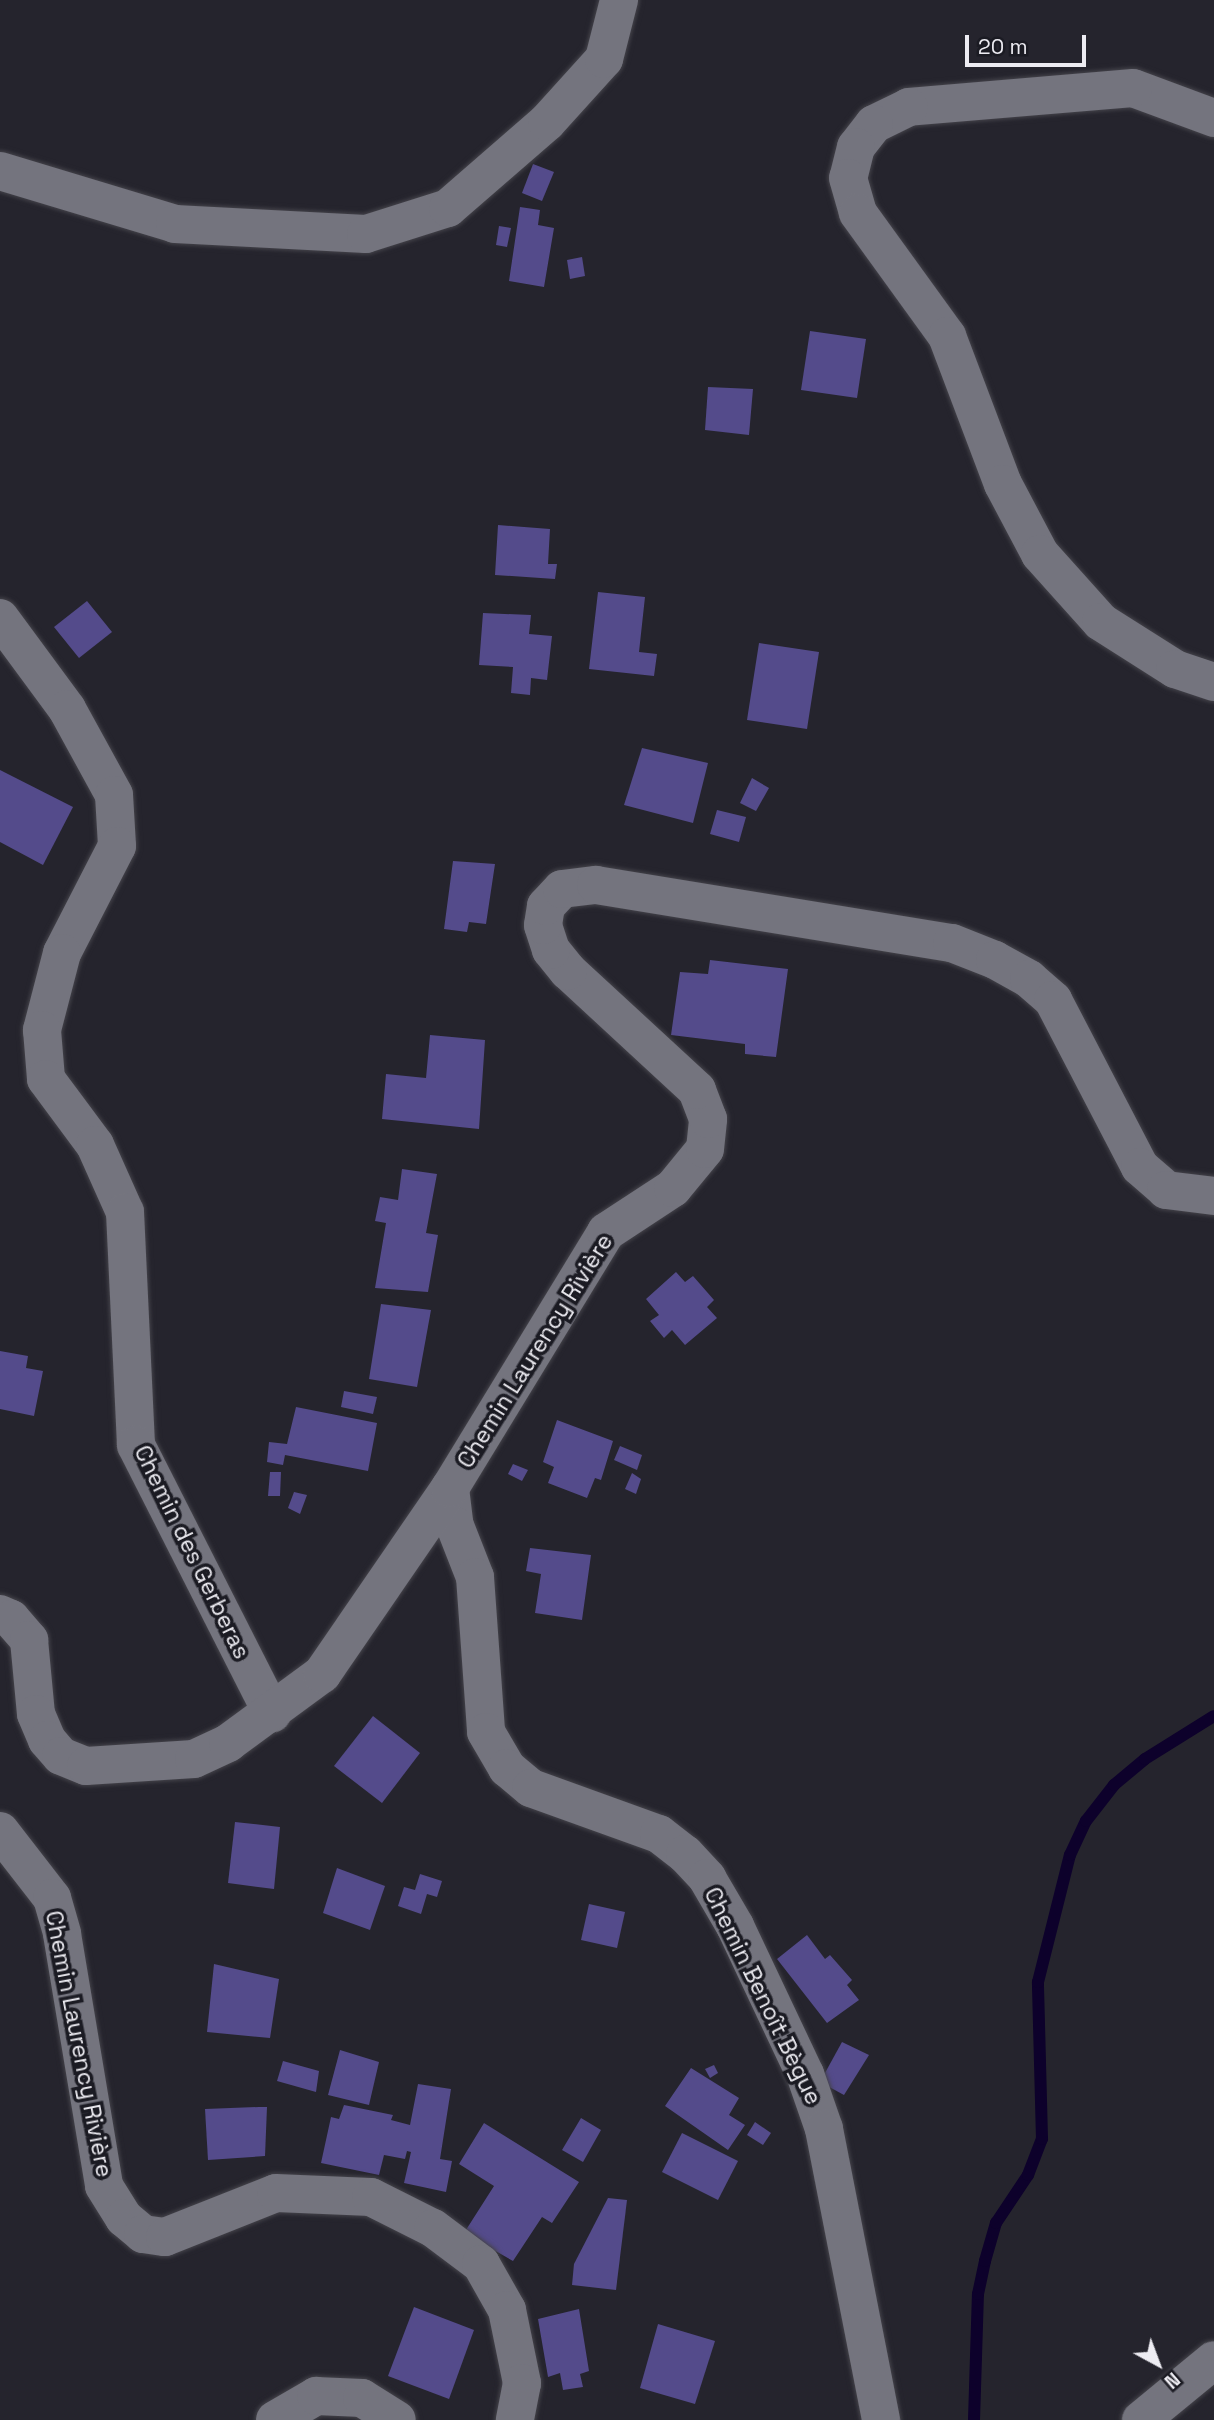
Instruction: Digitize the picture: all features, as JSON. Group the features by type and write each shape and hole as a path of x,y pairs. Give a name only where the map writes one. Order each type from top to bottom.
{"street":[{"path":"0,172 175,224 366,234 448,208 547,122 604,59 620,0"},
{"path":"1214,118 1133,88 909,107 874,124 856,147 848,178 858,213 947,336 1003,484 1040,554 1101,622 1164,663 1214,682"},
{"name":"Chemin des Gerberas","path":"0,618 67,709 114,795 117,846 62,953 42,1030 46,1079 95,1145 125,1212 136,1445 272,1713"},
{"name":"Chemin Laurency Rivière","path":"0,1614 11,1619 29,1640 36,1714 47,1740 61,1756 86,1766 194,1759 272,1713 322,1674 450,1488 606,1232 674,1188 705,1149 708,1119 697,1090 568,971 551,950 543,925 546,906 562,889 596,885 938,940 995,960 1029,979 1053,1000 1140,1167 1166,1191 1214,1196"},
{"name":"Chemin Benoît Bègue","path":"450,1488 455,1526 475,1577 486,1732 507,1768 531,1788 659,1834 685,1854 707,1878 735,1926 805,2074 824,2129 881,2420"},
{"name":"Chemin Laurency Rivière","path":"0,1832 52,1898 62,1934 104,2186 124,2218 143,2234 165,2237 276,2193 371,2197 433,2228 481,2264 507,2310 522,2383 515,2420"},
{"path":"1141,2420 1214,2360"},
{"path":"275,2420 316,2396 362,2398 397,2420"}],"building":[{"path":"533,164 554,172 542,201 522,193"},
{"path":"520,207 540,210 538,225 554,228 544,287 509,281"},
{"path":"499,226 511,228 507,247 496,245"},
{"path":"582,257 585,276 570,279 567,260"},
{"path":"810,331 866,339 857,398 801,390"},
{"path":"708,387 753,389 749,435 705,430"},
{"path":"498,525 550,529 548,564 557,564 555,579 495,575"},
{"path":"598,592 645,597 639,652 657,654 654,676 589,669"},
{"path":"87,601 112,632 79,658 54,627"},
{"path":"483,613 531,615 529,634 552,636 547,680 531,678 530,695 511,693 513,667 479,665"},
{"path":"759,643 819,652 807,729 747,720"},
{"path":"642,748 708,763 693,823 624,805"},
{"path":"0,770 73,807 43,865 0,842"},
{"path":"752,778 769,788 756,811 740,803"},
{"path":"717,810 746,817 739,842 710,834"},
{"path":"453,861 495,864 486,924 469,922 467,932 444,929"},
{"path":"710,960 788,969 776,1057 745,1054 745,1044 671,1035 680,972 708,974"},
{"path":"430,1035 485,1040 479,1129 382,1119 386,1074 426,1078"},
{"path":"402,1169 437,1174 426,1233 438,1235 428,1292 375,1288 386,1223 375,1221 380,1197 398,1200"},
{"path":"676,1272 685,1282 693,1276 714,1300 707,1307 717,1318 685,1345 672,1330 664,1338 650,1321 659,1315 646,1299"},
{"path":"381,1304 431,1310 417,1387 369,1379"},
{"path":"0,1351 28,1356 26,1368 43,1371 34,1416 0,1409"},
{"path":"344,1391 377,1397 373,1414 341,1407"},
{"path":"296,1407 377,1423 368,1471 285,1455 283,1465 267,1462 269,1442 287,1444"},
{"path":"557,1420 613,1441 601,1480 595,1478 587,1498 548,1483 554,1467 543,1462"},
{"path":"620,1446 642,1455 637,1470 614,1460"},
{"path":"513,1464 528,1470 522,1481 508,1474"},
{"path":"270,1472 281,1472 280,1496 268,1496"},
{"path":"632,1473 641,1479 636,1494 625,1489"},
{"path":"294,1492 307,1495 300,1514 288,1508"},
{"path":"530,1548 591,1555 582,1620 535,1613 541,1574 526,1571"},
{"path":"373,1716 420,1753 382,1803 334,1766"},
{"path":"235,1822 280,1827 274,1889 228,1883"},
{"path":"337,1868 385,1886 370,1930 323,1913"},
{"path":"420,1874 442,1881 437,1897 427,1894 421,1914 398,1906 404,1887 415,1890"},
{"path":"589,1904 625,1912 617,1948 581,1940"},
{"path":"807,1935 825,1959 830,1955 852,1980 847,1985 859,2000 827,2023 777,1959"},
{"path":"214,1964 279,1979 270,2038 207,2032"},
{"path":"842,2042 869,2055 844,2095 820,2082"},
{"path":"340,2050 379,2062 369,2105 328,2095"},
{"path":"283,2061 319,2071 316,2092 277,2081"},
{"path":"714,2065 718,2073 710,2078 705,2069"},
{"path":"691,2068 739,2098 729,2115 745,2125 728,2150 665,2106"},
{"path":"418,2084 451,2089 440,2159 452,2161 446,2192 404,2183 411,2152 407,2151 405,2159 384,2155 379,2175 321,2163 331,2117 339,2119 344,2105 393,2115 391,2120 410,2125"},
{"path":"267,2107 265,2156 208,2160 205,2109"},
{"path":"581,2118 601,2130 583,2162 562,2150"},
{"path":"755,2122 771,2133 763,2145 747,2135"},
{"path":"484,2123 579,2182 552,2223 542,2217 513,2261 464,2233 494,2186 459,2164"},
{"path":"682,2133 738,2161 718,2200 662,2172"},
{"path":"608,2198 627,2200 616,2290 572,2285 574,2264"},
{"path":"414,2307 474,2330 449,2399 388,2376"},
{"path":"579,2309 589,2371 580,2374 583,2387 563,2390 560,2373 548,2377 538,2319"},
{"path":"658,2324 715,2341 695,2404 640,2388"}],"waterway":[{"path":"974,2420 978,2294 985,2261 996,2223 1028,2175 1042,2139 1038,1982 1070,1855 1086,1821 1114,1785 1145,1759 1214,1716"}]}
